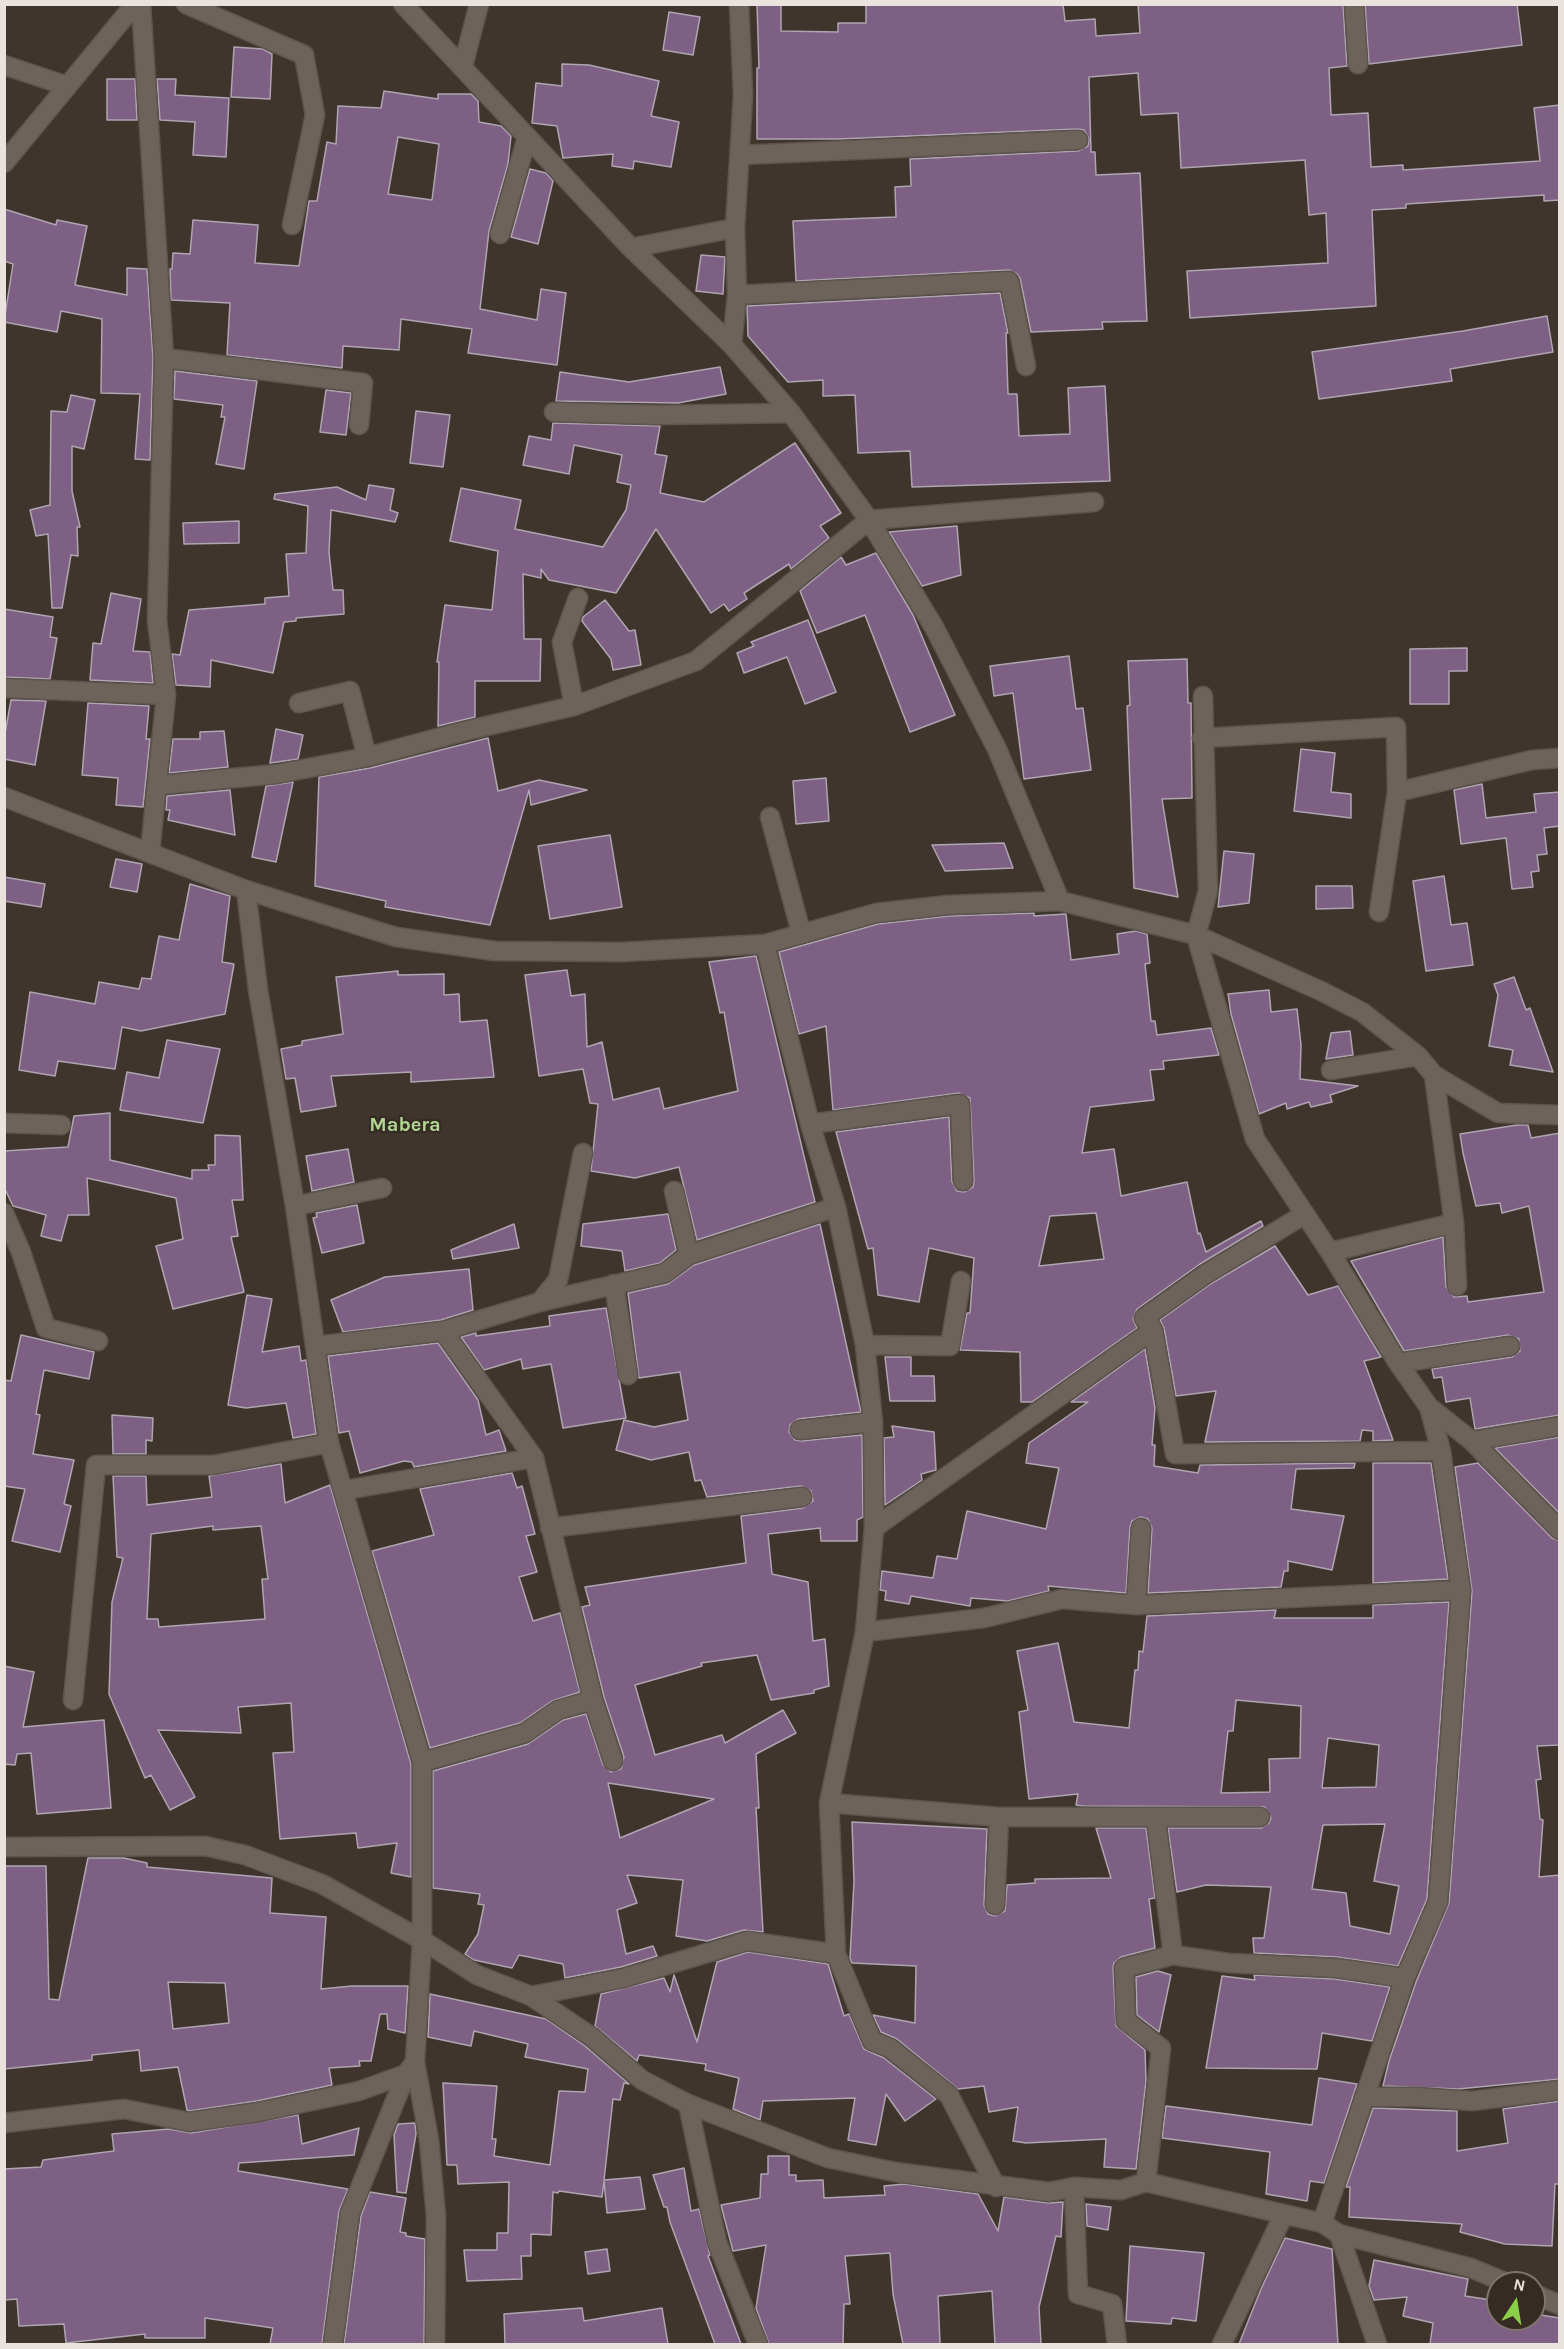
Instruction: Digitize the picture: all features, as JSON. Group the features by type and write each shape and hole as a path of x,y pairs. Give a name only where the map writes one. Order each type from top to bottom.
{"street":[{"path":"4,163 135,4"},
{"path":"141,4 164,358 158,620 166,695 159,785 150,852"},
{"path":"186,4 304,55 315,115 292,225"},
{"path":"403,4 631,248 732,345 791,413 868,520 934,627 997,749 1060,901"},
{"path":"463,66 479,4"},
{"path":"732,345 737,295 735,228 743,95 739,4"},
{"path":"1354,4 1358,64"},
{"path":"4,65 68,86"},
{"path":"500,234 527,137"},
{"path":"740,155 1078,140"},
{"path":"631,248 735,228"},
{"path":"737,295 1009,281 1026,366"},
{"path":"164,358 363,382 359,425"},
{"path":"554,412 656,415 791,413"},
{"path":"159,785 278,774 367,757 465,731 574,706 696,661 868,520 1094,502"},
{"path":"574,706 562,642 578,598"},
{"path":"4,688 166,695"},
{"path":"299,703 350,691 367,757"},
{"path":"1203,696 1202,738 1208,891 1196,935 1255,1139 1330,1252 1398,1363 1430,1407 1472,1441 1560,1530"},
{"path":"1202,738 1396,727 1397,792 1379,912"},
{"path":"1397,792 1532,760 1560,758"},
{"path":"4,797 246,890 396,937 495,951 622,952 765,944 801,932 876,913 948,905 1060,901 1196,935 1321,991 1362,1012 1418,1056 1434,1075 1498,1113 1560,1115"},
{"path":"770,817 801,932"},
{"path":"246,890 258,990 295,1206 329,1443 345,1490 422,1762 422,1940 410,2068 350,2213 333,2344"},
{"path":"765,944 810,1124 836,1207 865,1345 873,1422 874,1528 865,1632 829,1803 836,1954 872,2041 891,2048 949,2095 996,2187"},
{"path":"1331,1070 1418,1056"},
{"path":"1434,1075 1454,1223 1456,1286"},
{"path":"810,1124 960,1104 963,1181"},
{"path":"4,1123 61,1125"},
{"path":"540,1302 558,1280 583,1153"},
{"path":"295,1206 382,1188"},
{"path":"674,1191 689,1255"},
{"path":"316,1346 443,1331 540,1302 665,1273 689,1255 836,1207"},
{"path":"4,1213 21,1252 45,1328 98,1341"},
{"path":"1305,1214 1206,1274 1144,1318 1153,1330 1175,1454 1441,1451"},
{"path":"1330,1252 1454,1223"},
{"path":"865,1345 950,1346 961,1281"},
{"path":"614,1284 627,1375"},
{"path":"874,1528 1153,1330"},
{"path":"443,1331 534,1458 593,1700 613,1761"},
{"path":"1398,1363 1510,1346"},
{"path":"1322,2223 1405,1978 1438,1902 1461,1590 1441,1451 1430,1407"},
{"path":"800,1430 873,1422"},
{"path":"1472,1441 1560,1426"},
{"path":"73,1701 96,1465 214,1465 329,1443"},
{"path":"345,1490 534,1458"},
{"path":"550,1528 802,1497"},
{"path":"1136,1605 1142,1528"},
{"path":"865,1632 984,1618 1062,1599 1136,1605 1461,1590"},
{"path":"422,1762 525,1733 558,1710 593,1700"},
{"path":"829,1803 999,1817 1156,1819 1260,1817"},
{"path":"995,1905 999,1817"},
{"path":"1156,1819 1173,1955"},
{"path":"4,1847 205,1846 245,1855 321,1884 422,1940 477,1975 531,1996 592,2037 642,2080 688,2104 828,2158 895,2172 996,2187 1049,2192 1074,2187 1121,2190 1146,2182 1265,2208 1283,2216 1322,2223 1340,2234 1471,2268 1486,2274"},
{"path":"531,1996 624,1978 747,1941 836,1954"},
{"path":"1146,2182 1161,2048 1126,2021 1124,1968 1173,1955 1229,1963 1336,1968 1405,1978"},
{"path":"4,2123 124,2109 189,2122 259,2112 359,2091 410,2068"},
{"path":"410,2068 429,2140 436,2216 435,2344"},
{"path":"1364,2097 1417,2097 1472,2102 1560,2090"},
{"path":"688,2104 717,2241 758,2344"},
{"path":"1074,2187 1078,2294 1112,2304 1117,2344"},
{"path":"1222,2344 1283,2216"},
{"path":"1340,2234 1377,2344"},
{"path":"1546,2299 1560,2305"}],"building":[{"path":"757,4 781,4 781,31 838,32 838,23 866,23 866,4 1063,4 1065,21 1095,19 1096,36 1140,33 1138,4 1343,4 1347,66 1329,68 1331,115 1368,113 1371,167 1403,165 1403,170 1540,161 1534,108 1560,105 1560,200 1544,201 1544,195 1406,204 1406,208 1372,210 1376,306 1190,318 1187,271 1328,263 1326,213 1309,215 1305,160 1181,168 1178,113 1141,115 1138,73 1089,77 1091,152 1095,152 1096,175 1140,173 1147,321 1102,322 1103,329 1031,332 1020,278 1009,270 796,281 793,221 896,217 895,187 911,186 910,159 1078,151 1088,146 1089,139 1084,130 1077,129 838,139 757,139 757,68 759,68"},
{"path":"1365,4 1517,4 1522,45 1369,64"},
{"path":"669,12 700,17 693,55 663,50"},
{"path":"234,47 263,49 272,54 270,99 231,97"},
{"path":"562,64 589,65 659,81 651,116 679,122 671,167 634,161 633,169 612,166 613,154 563,158 557,126 532,123 536,83 562,86"},
{"path":"107,79 135,79 137,120 107,120"},
{"path":"157,79 176,79 175,95 229,98 226,157 193,155 195,122 160,120"},
{"path":"384,91 438,99 438,94 471,94 478,101 479,122 501,126 511,136 508,164 489,231 480,309 537,320 541,289 566,293 557,365 468,353 472,329 401,319 399,350 343,346 342,368 227,355 230,303 171,300 170,269 172,269 173,253 190,254 193,220 258,225 255,263 299,266 309,201 317,201 327,142 336,144 338,106 381,108","holes":["398,137 439,144 432,200 388,194"]},
{"path":"530,169 546,173 553,181 538,244 511,237"},
{"path":"4,209 56,225 57,220 87,226 75,285 127,295 127,268 147,269 153,358 150,460 135,459 140,394 101,393 102,319 61,311 57,332 4,322 13,264 4,261"},
{"path":"701,255 725,257 723,294 696,291"},
{"path":"1000,293 1008,333 1006,333 1008,394 1017,394 1019,436 1070,434 1068,388 1105,386 1110,481 912,487 910,451 858,453 855,395 823,396 823,380 788,382 748,336 747,306"},
{"path":"1547,316 1553,352 1450,369 1452,381 1319,399 1312,352 1463,331"},
{"path":"720,367 726,394 678,403 556,401 560,372 629,382"},
{"path":"175,371 257,381 244,469 216,464 225,417 221,417 223,405 174,399"},
{"path":"326,390 351,393 346,435 320,432"},
{"path":"71,395 95,400 84,449 72,446 72,491 80,527 77,527 78,556 71,555 62,608 52,608 48,534 36,536 30,510 50,505 51,411 67,412"},
{"path":"416,411 450,415 443,467 410,463"},
{"path":"553,423 660,426 655,454 667,456 660,493 704,502 795,443 841,513 820,526 829,538 791,569 789,564 744,593 747,599 729,611 724,604 711,613 656,529 616,593 549,580 541,569 541,578 523,574 524,639 541,639 540,681 475,681 475,717 438,726 439,662 437,662 445,605 492,610 498,551 450,541 461,488 521,500 515,529 603,547 626,510 631,485 617,482 622,455 574,445 569,474 523,465 529,436 551,440"},
{"path":"369,485 394,489 390,510 398,513 395,522 331,510 329,552 333,590 343,590 344,614 296,618 296,621 284,622 273,673 211,660 210,687 176,685 172,654 180,655 189,610 265,604 265,598 289,596 286,554 306,553 308,506 274,499 275,494 337,487 366,500"},
{"path":"239,521 239,543 184,544 183,523"},
{"path":"957,526 961,575 922,586 889,532"},
{"path":"876,553 913,615 955,715 910,732 865,615 817,633 800,591 841,557 846,565"},
{"path":"111,593 141,599 133,651 150,652 153,683 90,680 93,643 101,644"},
{"path":"605,600 629,631 635,630 641,665 613,670 611,659 582,621 583,617"},
{"path":"4,609 53,617 50,637 57,638 50,679 4,677"},
{"path":"808,620 836,692 805,704 787,657 744,673 737,653 754,646 751,642"},
{"path":"1467,648 1467,671 1449,671 1449,704 1410,704 1410,649"},
{"path":"1069,656 1076,709 1083,708 1091,770 1024,779 1013,693 994,696 990,666"},
{"path":"1187,659 1188,703 1191,703 1192,798 1162,799 1178,897 1134,888 1127,706 1130,705 1128,661"},
{"path":"11,700 46,701 35,765 4,759 4,739"},
{"path":"88,703 149,706 146,739 150,739 143,807 116,805 118,778 82,775"},
{"path":"276,729 303,735 298,759 270,763"},
{"path":"224,731 228,767 169,773 173,739 200,739 200,732"},
{"path":"488,738 498,791 539,780 587,790 531,805 529,790 490,925 385,907 386,901 315,886 319,777 370,768"},
{"path":"1301,749 1335,753 1331,792 1351,794 1351,818 1294,811"},
{"path":"826,778 829,821 796,824 793,781"},
{"path":"293,782 276,862 252,857 266,786"},
{"path":"1482,784 1486,818 1536,812 1534,794 1560,792 1560,826 1544,828 1547,854 1537,855 1539,871 1531,872 1533,887 1512,889 1506,838 1461,844 1454,790"},
{"path":"230,790 235,835 168,820 170,810 166,810 167,796"},
{"path":"610,835 622,907 550,919 538,846"},
{"path":"1004,843 1013,868 945,871 932,845"},
{"path":"1224,851 1254,854 1249,903 1218,907"},
{"path":"116,859 142,864 137,892 110,887"},
{"path":"1444,876 1451,925 1467,923 1473,965 1426,971 1413,881"},
{"path":"4,877 45,884 41,907 4,901"},
{"path":"190,884 230,896 222,962 234,964 225,1014 141,1031 122,1027 115,1069 58,1061 55,1076 19,1070 30,992 95,1004 99,982 139,989 142,978 151,979 159,936 179,940"},
{"path":"1316,886 1352,886 1353,908 1316,909"},
{"path":"1066,914 1071,960 1119,954 1117,934 1136,931 1147,934 1150,963 1145,964 1151,1021 1155,1021 1157,1035 1211,1028 1219,1055 1163,1061 1164,1069 1150,1070 1154,1100 1090,1107 1082,1153 1114,1149 1121,1196 1187,1182 1198,1234 1200,1233 1206,1252 1261,1221 1263,1226 1200,1264 1137,1309 1133,1319 1137,1328 1032,1402 1021,1402 1020,1352 960,1350 967,1313 970,1313 974,1258 929,1248 919,1302 878,1295 873,1248 868,1249 836,1132 949,1117 952,1182 957,1191 964,1192 973,1187 974,1181 970,1098 959,1093 833,1110 826,1026 799,1034 779,952 878,924 949,916","holes":["1096,1213 1104,1259 1039,1266 1050,1216"]},
{"path":"756,956 815,1202 697,1240 679,1167 635,1178 591,1171 598,1104 590,1103 583,1069 539,1076 525,975 567,970 571,996 585,994 587,1047 602,1042 613,1100 659,1088 664,1109 738,1091 724,1012 720,1013 709,962"},
{"path":"398,971 398,975 444,974 444,995 459,994 460,1022 487,1020 494,1077 411,1082 411,1072 331,1076 336,1106 301,1112 295,1078 286,1079 281,1049 302,1045 302,1041 343,1034 336,977"},
{"path":"1514,977 1526,1010 1530,1008 1553,1072 1510,1065 1513,1050 1489,1046 1498,995 1494,984"},
{"path":"1269,990 1271,1012 1297,1009 1301,1045 1300,1079 1358,1086 1330,1095 1332,1102 1311,1107 1309,1102 1287,1109 1286,1103 1259,1114 1231,1014 1228,994"},
{"path":"1350,1031 1353,1055 1326,1059 1331,1033"},
{"path":"167,1040 220,1049 203,1123 120,1110 127,1072 159,1078"},
{"path":"110,1113 110,1160 192,1179 192,1170 209,1170 208,1165 215,1165 215,1135 240,1136 243,1200 232,1200 238,1236 231,1237 244,1292 173,1309 156,1246 183,1239 176,1198 87,1178 89,1215 68,1215 61,1241 41,1236 46,1215 13,1206 4,1187 4,1151 68,1147 74,1116"},
{"path":"1528,1125 1531,1138 1560,1133 1560,1415 1475,1429 1470,1398 1446,1402 1442,1377 1434,1378 1432,1369 1512,1357 1520,1351 1519,1339 1508,1335 1404,1351 1351,1261 1443,1237 1446,1287 1454,1297 1467,1296 1468,1302 1544,1292 1529,1206 1502,1213 1500,1203 1476,1206 1463,1153 1460,1134"},
{"path":"348,1149 354,1182 312,1191 306,1156"},
{"path":"357,1205 364,1243 322,1253 313,1218 317,1217 316,1213"},
{"path":"668,1214 676,1250 660,1263 625,1271 622,1251 581,1246 583,1224"},
{"path":"514,1224 519,1248 453,1259 451,1250"},
{"path":"820,1224 861,1412 798,1419 790,1425 789,1432 795,1440 801,1441 862,1435 863,1517 857,1520 857,1541 821,1541 820,1528 768,1534 772,1574 808,1582 813,1641 825,1639 829,1686 814,1690 814,1693 771,1700 757,1655 701,1663 702,1666 635,1685 655,1755 722,1735 725,1743 783,1710 796,1733 756,1754 759,1808 756,1808 763,1932 744,1930 707,1941 676,1936 683,1880 627,1875 637,1903 617,1910 626,1954 653,1946 657,1956 621,1967 565,1978 563,1964 519,1955 512,1968 474,1960 465,1954 478,1934 484,1905 478,1904 480,1894 433,1888 433,1771 528,1744 563,1720 586,1714 603,1765 611,1772 621,1769 624,1757 604,1697 582,1607 590,1605 585,1587 746,1563 741,1516 803,1508 813,1501 811,1491 801,1486 707,1497 701,1480 695,1481 689,1452 651,1460 616,1450 624,1420 654,1427 688,1420 680,1372 639,1378 628,1293 668,1284 694,1265","holes":["608,1783 714,1799 620,1838"]},
{"path":"1275,1246 1308,1295 1338,1286 1381,1357 1364,1361 1393,1440 1373,1441 1373,1431 1362,1430 1360,1441 1205,1442 1216,1391 1176,1396 1164,1328 1160,1320 1212,1283"},
{"path":"469,1269 473,1310 441,1320 343,1332 331,1300 385,1277"},
{"path":"247,1295 272,1299 262,1352 299,1346 301,1361 306,1360 316,1434 293,1438 286,1403 246,1408 228,1405"},
{"path":"606,1308 626,1418 563,1428 551,1364 523,1369 521,1359 484,1370 461,1337 476,1333 476,1336 550,1326 549,1316"},
{"path":"21,1335 94,1352 89,1379 44,1370 36,1414 40,1415 33,1454 74,1460 64,1504 71,1506 60,1552 12,1541 25,1489 4,1486 4,1380 11,1381"},
{"path":"438,1343 478,1400 486,1435 499,1430 506,1451 414,1467 412,1462 404,1461 360,1473 349,1431 339,1433 328,1356"},
{"path":"1145,1349 1155,1408 1152,1445 1155,1445 1154,1466 1198,1473 1200,1465 1355,1463 1354,1468 1296,1469 1291,1509 1344,1516 1332,1570 1288,1561 1288,1571 1284,1571 1281,1587 1148,1593 1152,1528 1148,1519 1141,1517 1132,1521 1130,1527 1126,1593 1048,1586 1049,1591 1008,1601 971,1598 970,1606 911,1596 909,1604 885,1600 886,1591 880,1590 882,1571 933,1578 937,1556 957,1559 967,1511 1046,1529 1059,1468 1026,1463 1029,1443 1088,1402 1071,1402"},
{"path":"885,1357 911,1357 911,1376 934,1376 935,1401 890,1401"},
{"path":"112,1415 153,1418 152,1441 146,1440 146,1454 113,1454"},
{"path":"892,1426 934,1432 936,1470 921,1474 922,1480 885,1505 884,1438 894,1437"},
{"path":"1560,1437 1560,1514 1495,1448"},
{"path":"1373,1463 1431,1463 1448,1579 1373,1583"},
{"path":"1478,1463 1552,1538 1560,1541 1560,1745 1537,1746 1541,1779 1536,1780 1540,1819 1543,1820 1539,1877 1560,1875 1560,2079 1458,2089 1383,2086 1389,2061 1416,1982 1449,1903 1472,1591 1455,1467"},
{"path":"281,1464 285,1503 330,1485 411,1764 411,1877 391,1873 397,1843 358,1848 356,1833 280,1839 273,1753 294,1752 291,1703 238,1707 241,1733 158,1730 195,1797 170,1810 151,1775 145,1778 109,1694 112,1602 123,1558 117,1557 113,1476 146,1476 147,1505 212,1497 209,1476","holes":["213,1526 213,1530 261,1526 268,1579 262,1579 265,1619 159,1627 158,1619 147,1619 151,1534"]},
{"path":"512,1473 517,1488 522,1486 535,1534 526,1536 537,1572 519,1577 533,1621 560,1613 580,1692 552,1701 520,1723 430,1748 372,1551 434,1535 420,1489"},
{"path":"1449,1602 1427,1899 1398,1966 1337,1957 1254,1953 1253,1938 1264,1938 1271,1887 1206,1885 1177,1892 1168,1828 1261,1828 1269,1823 1271,1818 1265,1807 1083,1806 1076,1805 1078,1794 1029,1799 1019,1712 1028,1710 1017,1651 1058,1643 1074,1722 1129,1728 1135,1670 1138,1670 1139,1651 1143,1652 1147,1616 1276,1610 1274,1618 1373,1618 1373,1605","holes":["1236,1700 1301,1706 1300,1758 1269,1759 1270,1792 1221,1793 1228,1731 1233,1731","1328,1738 1379,1745 1376,1787 1322,1788","1385,1824 1374,1881 1399,1886 1390,1934 1350,1926 1346,1893 1312,1889 1323,1825"]},
{"path":"4,1666 34,1672 23,1727 104,1720 111,1808 37,1814 31,1753 17,1754 15,1765 4,1764"},
{"path":"852,1822 987,1829 984,1905 988,1914 995,1916 1005,1911 1007,1885 1035,1883 1035,1879 1111,1878 1096,1828 1146,1828 1155,1898 1149,1899 1155,1948 1121,1957 1114,1963 1113,1968 1116,2026 1145,2050 1146,2081 1136,2169 1104,2167 1106,2139 1026,2143 1013,2141 1018,2107 989,2112 984,2086 958,2089 897,2039 881,2032 873,2015 915,2023 916,1966 852,1963 850,1958 854,1881"},
{"path":"88,1858 124,1858 147,1863 147,1867 272,1878 270,1913 326,1917 321,1989 352,1986 408,1986 405,2033 388,2029 387,2014 380,2014 371,2061 359,2061 360,2066 329,2068 332,2085 257,2101 189,2111 178,2067 141,2071 139,2050 92,2055 92,2060 4,2069 4,1866 46,1866 49,1999 59,2000","holes":["168,1982 225,1983 229,2023 173,2029"]},
{"path":"748,1952 828,1964 844,2016 849,2014 864,2049 884,2058 936,2099 905,2121 886,2094 876,2145 848,2140 855,2098 763,2101 760,2120 733,2109 739,2078 705,2070 706,2064 639,2055 637,2061 595,2026 601,1994 664,1978 670,1992 674,1975 697,2042 717,1962"},
{"path":"1158,1971 1171,1975 1159,2032 1137,2015 1136,1977"},
{"path":"1254,1975 1335,1979 1390,1987 1372,2041 1322,2033 1317,2069 1206,2068 1222,1976 1255,1980"},
{"path":"430,1994 546,2019 585,2046 629,2084 624,2083 620,2100 613,2099 604,2180 640,2177 645,2209 607,2213 604,2181 602,2197 553,2192 551,2235 531,2234 531,2256 521,2256 522,2279 467,2281 464,2250 497,2250 497,2233 508,2233 509,2182 458,2184 457,2165 447,2165 443,2083 497,2086 492,2139 496,2139 494,2156 550,2165 559,2091 585,2092 588,2069 525,2057 528,2044 474,2031 471,2046 428,2037"},
{"path":"1319,2078 1357,2084 1324,2183 1310,2181 1307,2201 1266,2194 1270,2152 1162,2138 1166,2106 1312,2125"},
{"path":"1560,2101 1560,2184 1555,2184 1552,2246 1505,2244 1460,2232 1462,2224 1349,2217 1350,2187 1346,2187 1373,2108 1457,2111 1457,2151 1508,2143 1503,2109"},
{"path":"298,2115 302,2144 359,2128 354,2155 239,2163 238,2171 348,2189 339,2211 322,2344 270,2344 273,2328 205,2318 205,2338 145,2338 145,2334 66,2343 64,2324 19,2326 17,2299 4,2300 4,2169 41,2167 43,2160 114,2151 112,2134 169,2129 191,2133"},
{"path":"415,2123 416,2134 406,2193 397,2192 394,2135 398,2124"},
{"path":"768,2156 789,2156 789,2175 796,2175 796,2181 823,2180 824,2198 885,2195 884,2186 904,2184 978,2194 998,2231 1004,2197 1048,2203 1063,2202 1061,2237 1056,2236 1039,2307 1041,2344 995,2344 992,2291 938,2296 940,2344 903,2344 893,2294 890,2253 845,2256 850,2304 844,2304 843,2344 769,2344 756,2308 766,2245 733,2251 721,2205 760,2198 761,2174 768,2174"},
{"path":"684,2168 691,2211 699,2209 710,2255 708,2256 741,2344 715,2344 670,2222 667,2207 664,2207 653,2175"},
{"path":"370,2192 406,2198 400,2232 406,2233 406,2236 425,2239 424,2344 344,2344 361,2216"},
{"path":"1086,2204 1111,2207 1108,2230 1087,2226"},
{"path":"1285,2238 1332,2249 1338,2344 1239,2344"},
{"path":"1130,2246 1204,2253 1196,2321 1172,2318 1171,2324 1126,2321"},
{"path":"607,2249 610,2271 588,2274 585,2252"},
{"path":"1374,2260 1468,2279 1465,2296 1486,2299 1486,2331 1546,2331 1546,2316 1560,2318 1560,2344 1430,2344 1433,2323 1403,2316 1407,2297 1374,2300 1369,2286"},
{"path":"582,2308 584,2321 662,2308 668,2344 505,2344 504,2314"}],"district":[{"name":"Mabera","path":"405,1125"}]}
